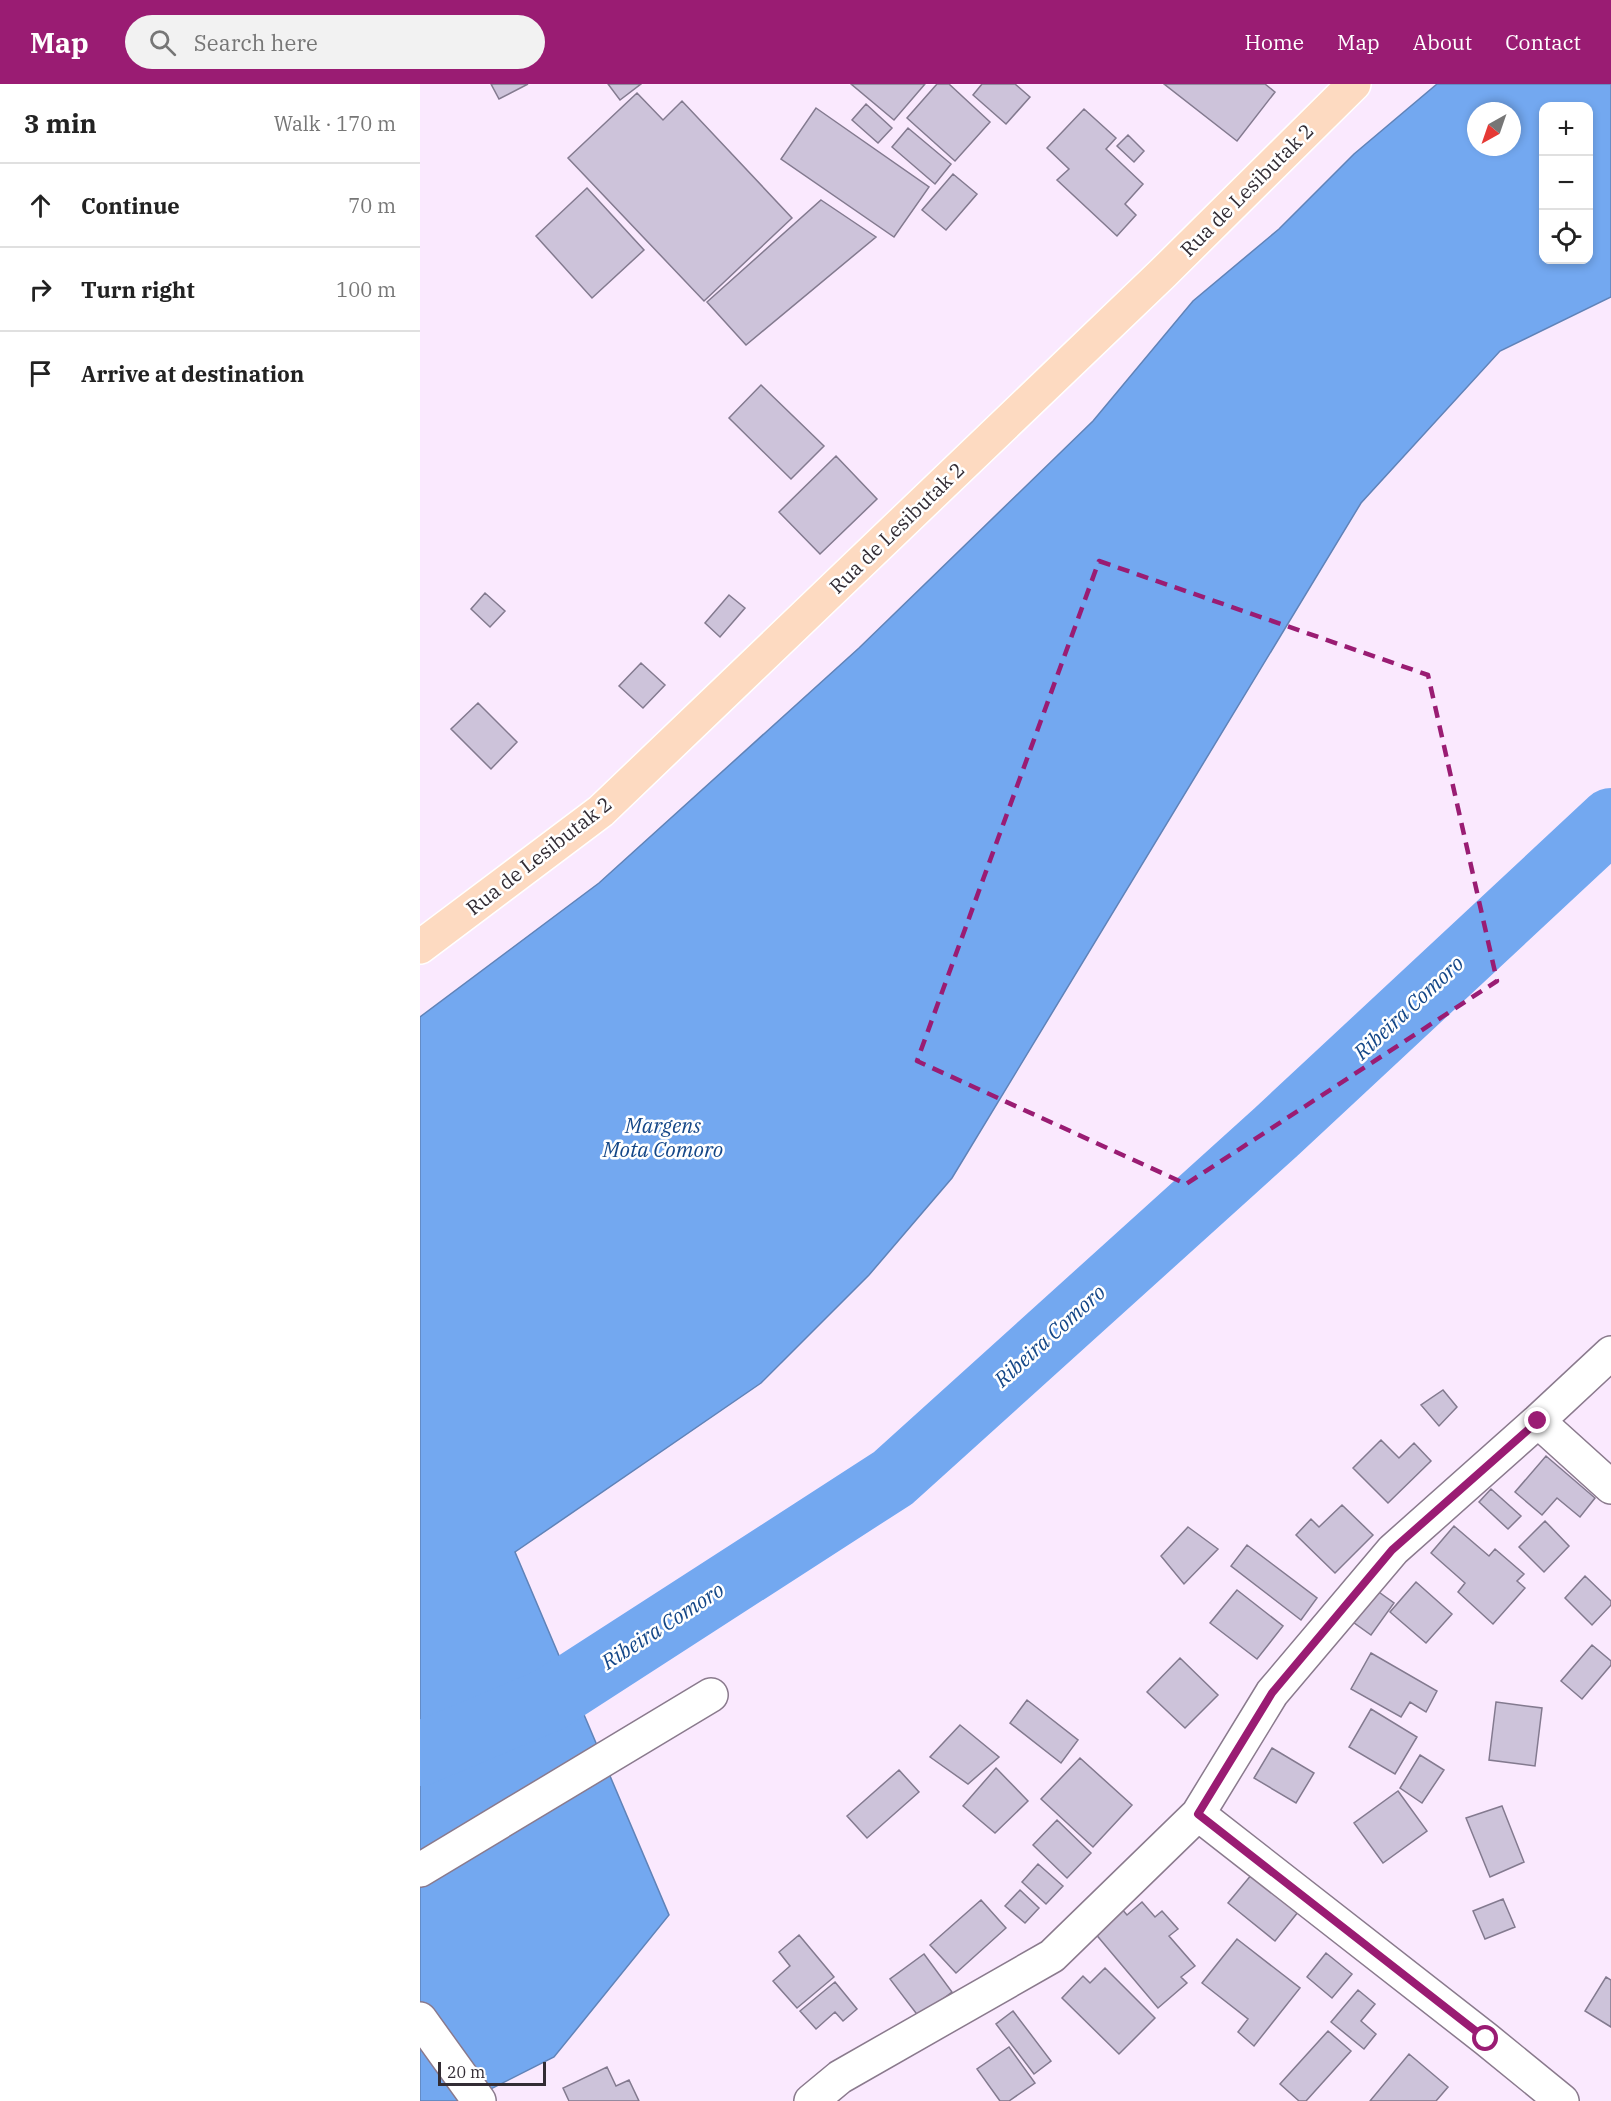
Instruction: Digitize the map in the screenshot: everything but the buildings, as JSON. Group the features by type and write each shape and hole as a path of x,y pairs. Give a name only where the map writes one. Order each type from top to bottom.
{"main road":[{"name":"Rua de Lesibutak 2","path":"420,947 601,811 1154,282 1354,84"}],"street":[{"path":"811,2101 840,2077 1052,1956 1198,1814 1272,1693 1392,1550 1611,1353"},
{"path":"1538,1421 1611,1487"},
{"path":"420,1870 711,1695"},
{"path":"1198,1814 1477,2031 1562,2101"},
{"path":"420,2019 479,2101"}],"highlighted area":[{"path":"1099,561 1428,675 1497,981 1186,1184 917,1061"}],"water":[{"name":"Margens Mota Comoro","path":"1437,84 1611,84 1611,297 1500,351 1361,503 952,1178 869,1275 761,1383 515,1552 669,1915 554,2057 467,2101 420,2101 420,1017 599,883 859,648 1093,421 1193,301 1279,229 1354,154"}],"waterway":[{"name":"Ribeira Comoro","path":"420,1754 549,1700 893,1478 1276,1132 1611,820"}],"route":[{"path":"1486,2039 1198,1814 1272,1693 1392,1550 1538,1421"}]}
